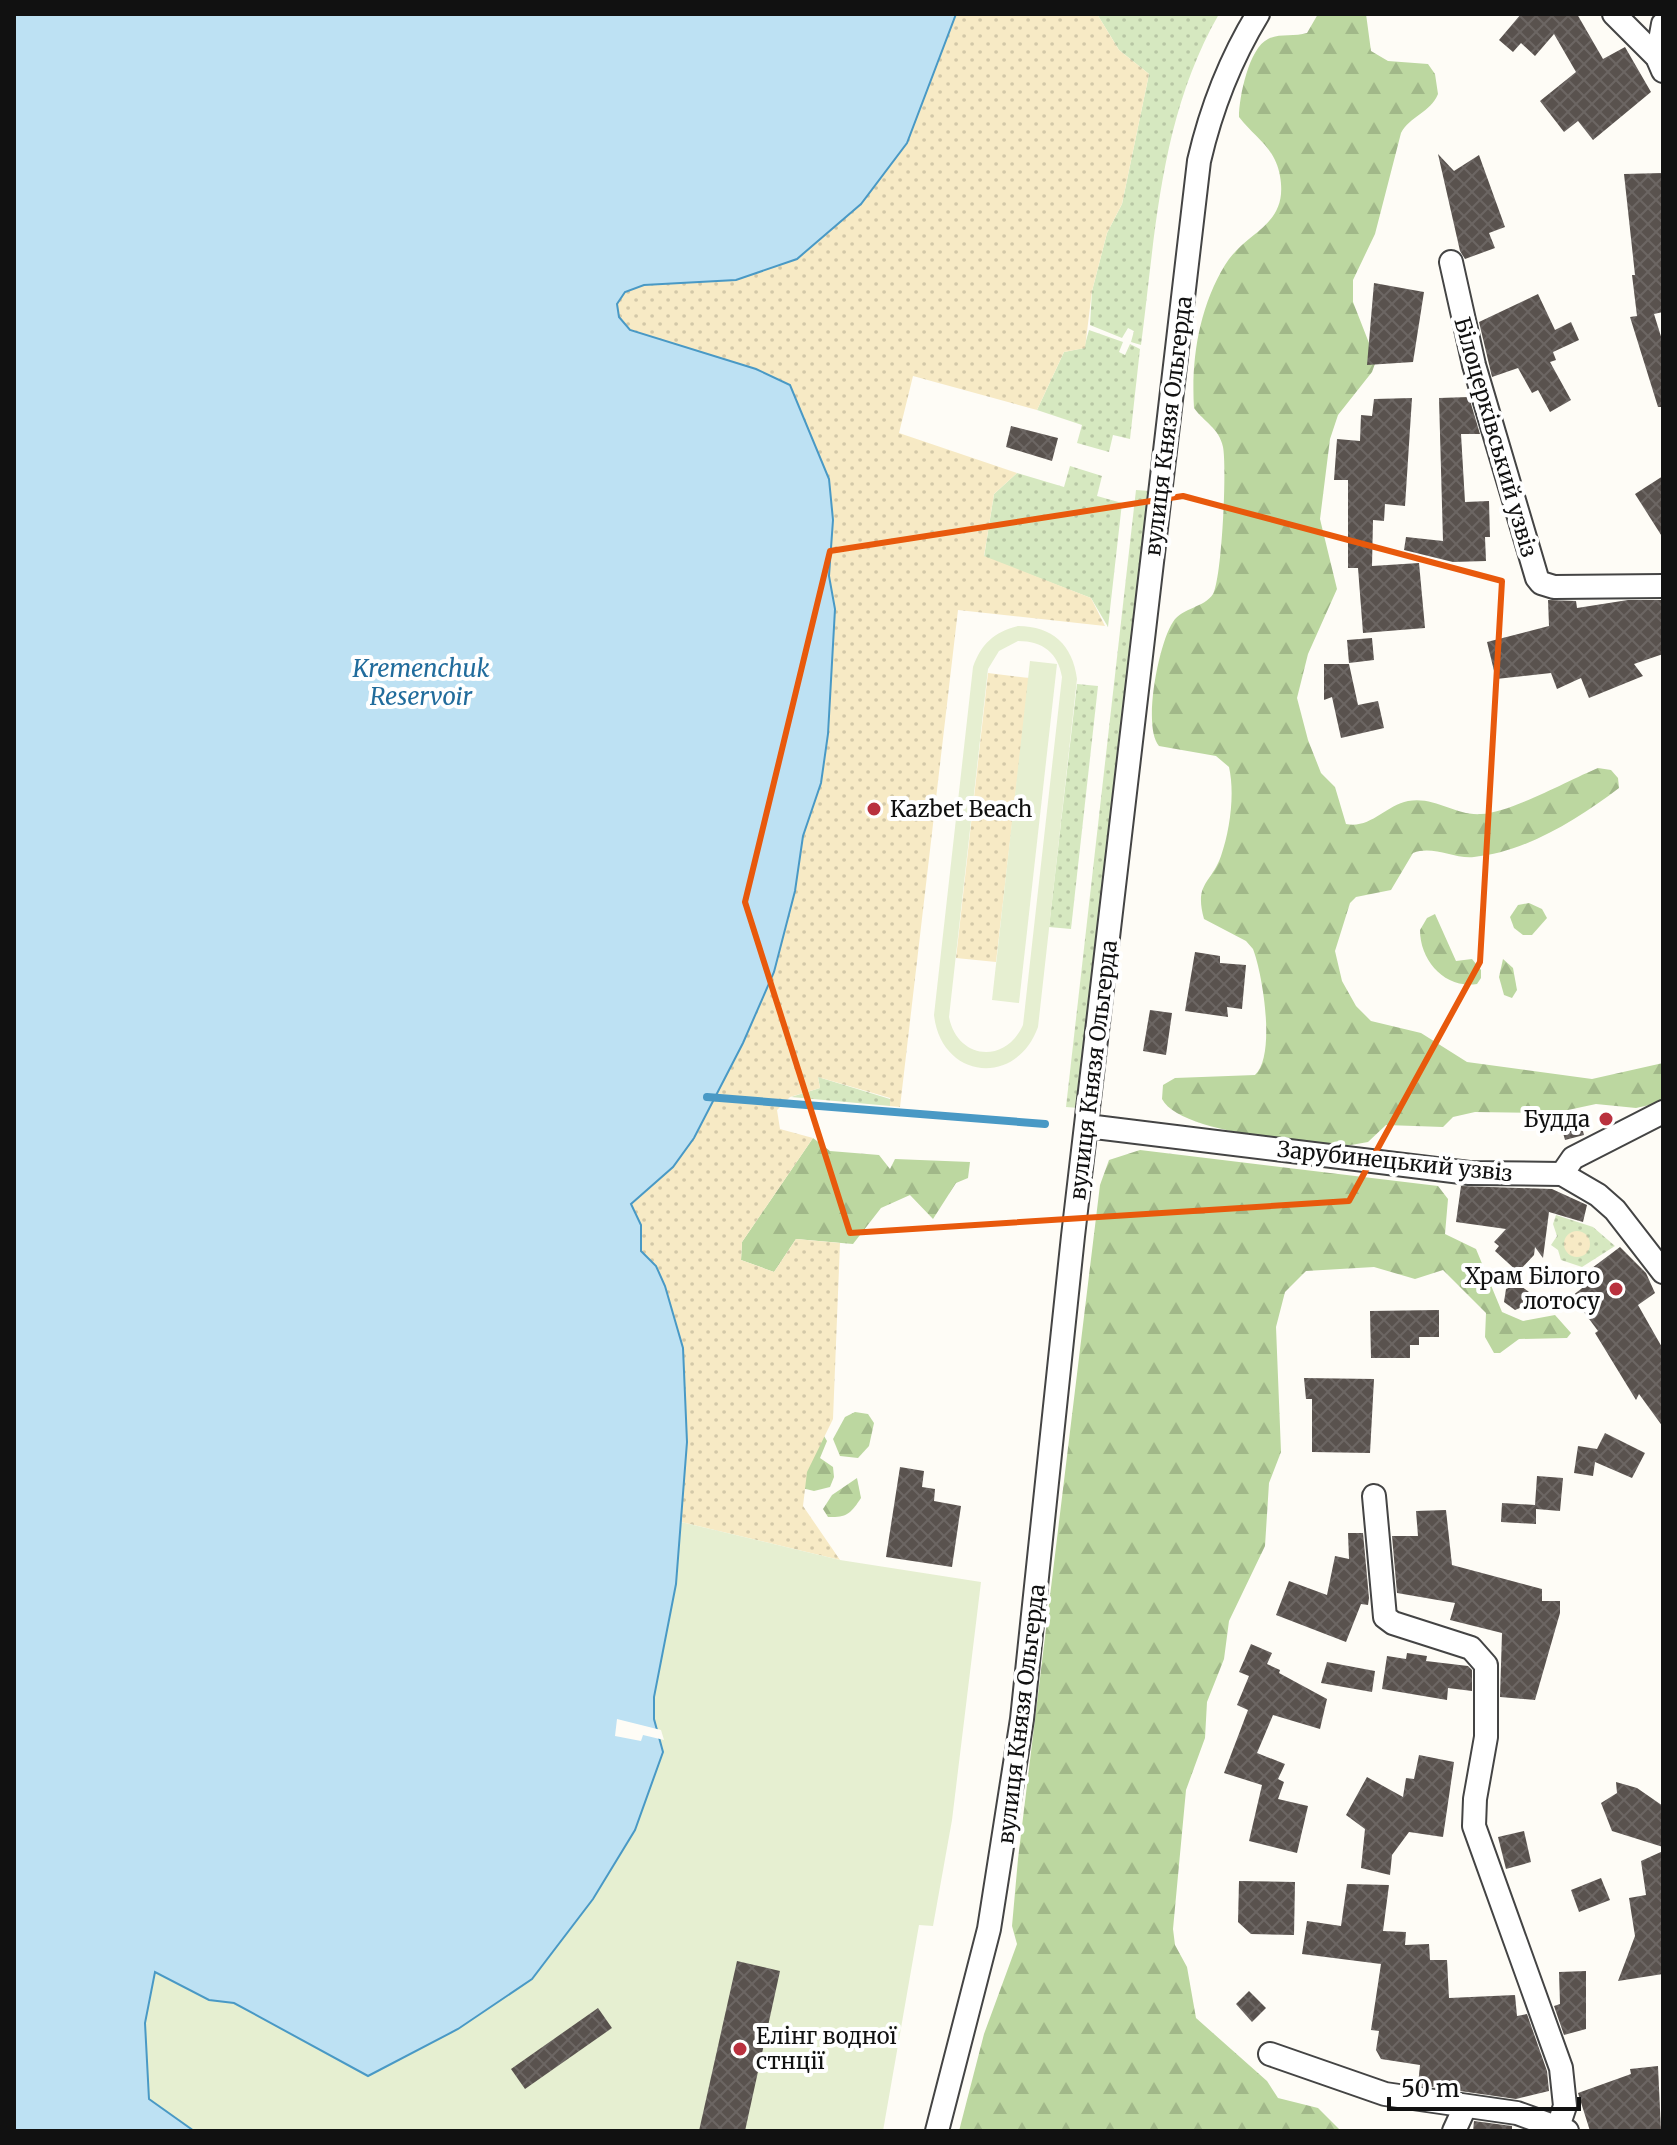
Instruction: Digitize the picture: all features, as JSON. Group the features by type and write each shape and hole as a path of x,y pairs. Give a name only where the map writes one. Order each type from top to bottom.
{"street":[{"name":"вулиця Князя Ольгерда","path":"937,2131 984,1953 1004,1844 1038,1586 1087,1126 1199,161 1208,121 1225,77 1258,14"},
{"path":"1614,14 1660,64"},
{"path":"1660,64 1663,24"},
{"name":"Білоцерківський узвіз","path":"1451,262 1474,365 1537,578 1547,586 1663,586"},
{"path":"1663,1112 1573,1158 1562,1174 1588,1188 1615,1210 1663,1272"},
{"name":"Зарубинецький узвіз","path":"1087,1126 1469,1173 1562,1174"},
{"path":"1270,2054 1385,2094 1517,2113 1562,2129 1565,2106 1557,2056 1474,1826 1475,1799 1486,1737 1486,1665 1471,1648 1393,1623 1385,1617 1374,1496"},
{"path":"1454,2131 1465,2107"}],"highlighted area":[{"path":"1183,496 1502,581 1480,962 1349,1201 850,1233 745,902 830,551"}],"green space":[{"path":"1097,14 1219,14 1199,53 1172,134 1157,217 1141,345 1131,342 1134,331 1128,328 1122,338 1090,325 1092,291 1107,233 1122,204 1149,74 1119,50"},
{"path":"1318,14 1366,14 1371,51 1388,61 1428,64 1435,74 1438,94 1430,106 1409,122 1401,133 1375,234 1353,280 1353,302 1376,361 1372,372 1338,415 1330,439 1320,519 1337,589 1308,654 1297,698 1308,740 1321,773 1335,787 1346,824 1363,823 1400,804 1418,800 1472,814 1493,812 1598,768 1611,770 1618,778 1619,788 1569,822 1513,848 1474,857 1436,851 1413,853 1391,890 1356,897 1350,903 1335,951 1342,981 1356,1006 1371,1021 1421,1033 1467,1062 1592,1079 1663,1063 1663,1102 1636,1108 1596,1104 1554,1113 1475,1112 1453,1117 1443,1127 1386,1125 1368,1142 1351,1145 1279,1139 1219,1128 1174,1111 1162,1099 1163,1085 1175,1078 1255,1075 1265,1051 1264,995 1253,949 1246,941 1204,919 1201,907 1202,891 1217,865 1227,835 1231,812 1229,767 1216,756 1159,746 1154,736 1152,704 1158,665 1168,632 1177,617 1213,594 1219,567 1224,498 1223,447 1215,430 1194,408 1194,371 1203,316 1225,265 1272,217 1281,193 1274,158 1239,117 1243,86 1250,62 1261,44 1272,37 1307,33"},
{"path":"1089,330 1123,342 1119,352 1125,355 1130,344 1140,349 1130,439 1113,435 1109,452 1077,443 1082,425 1037,410 1064,352 1084,348"},
{"path":"1070,466 1102,476 1097,496 1122,503 1108,627 1091,598 984,557 994,494 1017,473 1064,487"},
{"path":"1136,490 1149,491 1079,1108 1066,1107"},
{"path":"1030,627 1051,634 1066,647 1077,679 1038,1027 1028,1047 1013,1060 997,1067 980,1068 964,1063 950,1052 940,1036 934,1015 973,667 990,640 1010,629","holes":["1018,641 1048,650 1057,661 1062,677 1023,1025 1005,1047 982,1052 961,1042 949,1017 988,669 999,651"]},
{"path":"1030,661 1057,664 1019,1003 992,1000"},
{"path":"1077,684 1098,686 1071,929 1049,927"},
{"path":"1529,903 1542,909 1547,918 1532,935 1523,935 1514,928 1510,917 1518,905"},
{"path":"1435,914 1456,961 1472,959 1481,970 1477,984 1455,982 1445,977 1424,952 1420,930 1427,918"},
{"path":"1503,959 1513,968 1517,990 1512,998 1504,995 1499,977"},
{"path":"818,1077 890,1099 890,1106 791,1097 820,1088"},
{"path":"813,1138 830,1151 879,1155 890,1169 895,1159 970,1162 968,1178 956,1183 933,1219 910,1195 881,1208 853,1244 796,1239 774,1272 741,1260 742,1242"},
{"path":"1140,1150 1438,1186 1448,1199 1445,1234 1476,1249 1502,1312 1523,1321 1555,1315 1571,1333 1567,1338 1519,1339 1500,1353 1494,1353 1485,1337 1486,1313 1443,1270 1415,1279 1374,1267 1306,1271 1285,1292 1276,1327 1281,1452 1269,1483 1265,1546 1229,1621 1224,1659 1207,1702 1205,1738 1186,1790 1173,1929 1175,1945 1187,1967 1196,2018 1267,2081 1278,2098 1318,2108 1341,2131 959,2131 984,2034 1017,1944 1012,1926 1018,1859 1100,1185 1109,1160"},
{"path":"1556,1215 1593,1227 1615,1246 1582,1267 1561,1260 1558,1250 1551,1245 1557,1236 1553,1224"},
{"path":"855,1412 868,1414 874,1423 869,1446 858,1458 840,1456 833,1439 845,1417"},
{"path":"821,1431 827,1441 820,1458 833,1467 834,1477 830,1487 814,1491 794,1486"},
{"path":"857,1478 861,1498 851,1511 840,1517 828,1517 823,1509 832,1495"},
{"path":"681,1522 840,1560 981,1582 952,1820 933,1926 919,1925 883,2131 194,2131 149,2099 145,2023 154,1971 209,2000 234,2003 402,2059 458,2029 663,1752 654,1719 654,1697 676,1584"}],"sand":[{"name":"Kazbet Beach","path":"956,14 1097,14 1119,50 1149,74 1122,204 1107,233 1092,291 1085,348 1064,352 1037,410 913,376 899,433 1017,473 994,494 984,556 1091,598 1105,626 958,610 900,1107 890,1106 890,1098 818,1077 820,1088 790,1097 777,1110 780,1129 813,1138 742,1242 741,1260 774,1272 796,1239 840,1243 833,1419 807,1472 803,1506 840,1560 681,1522 687,1442 683,1348 656,1266 301,1156 631,1204 673,1167 694,1138 743,1043 774,972 795,891 803,836 821,783 828,734 835,609 829,576 833,520 829,479 790,385 630,330 570,301 644,285 736,280 797,259 861,204 907,143"},
{"path":"988,673 1029,678 996,962 956,958"},
{"path":"1577,1231 1586,1235 1590,1244 1586,1253 1577,1257 1568,1253 1564,1244 1568,1235"}],"water":[{"name":"Kremenchuk Reservoir","path":"14,14 956,14 907,143 861,204 797,259 736,280 644,285 625,292 617,304 619,317 630,330 756,369 790,385 829,479 833,520 829,576 835,609 828,734 821,783 803,836 795,891 774,972 743,1043 694,1138 673,1167 631,1204 641,1225 641,1251 656,1266 665,1286 683,1348 687,1442 676,1584 654,1697 654,1719 663,1752 635,1830 593,1899 532,1979 458,2029 368,2076 234,2003 209,2000 155,1972 145,2023 149,2099 194,2131 14,2131"}],"pier":[{"path":"617,1719 661,1730 664,1740 643,1735 641,1741 615,1736"}],"building":[{"path":"1521,14 1577,14 1603,59 1625,47 1651,92 1593,140 1578,121 1564,132 1540,101 1576,72 1554,34 1535,56 1521,43 1513,52 1499,40"},
{"path":"1438,154 1454,171 1479,155 1505,227 1489,233 1495,248 1465,259 1460,251"},
{"path":"1663,173 1663,312 1654,314 1663,343 1663,407 1658,407 1630,317 1637,316 1624,174"},
{"path":"1374,283 1424,292 1413,362 1367,365"},
{"path":"1538,294 1555,330 1571,322 1579,340 1553,352 1556,360 1550,362 1571,400 1550,412 1538,390 1532,393 1518,368 1492,377 1479,322"},
{"path":"1469,397 1480,434 1461,434 1465,502 1489,501 1490,537 1485,537 1486,561 1453,562 1404,550 1406,537 1443,541 1439,398"},
{"path":"1412,398 1405,506 1385,504 1384,521 1373,520 1372,566 1419,563 1425,628 1363,633 1358,568 1348,568 1348,480 1334,480 1337,439 1360,441 1361,415 1372,416 1374,399"},
{"path":"1011,426 1058,438 1052,461 1006,447"},
{"path":"1663,476 1663,538 1635,494"},
{"path":"1548,600 1576,601 1577,608 1628,600 1663,600 1663,654 1634,664 1643,676 1589,698 1581,678 1557,689 1551,673 1496,679 1487,642 1549,626"},
{"path":"1372,638 1374,660 1349,663 1347,640"},
{"path":"1324,664 1349,664 1358,705 1378,701 1384,728 1341,738 1332,697 1324,700"},
{"path":"1195,952 1220,956 1220,963 1246,965 1242,1009 1227,1007 1228,1017 1185,1011"},
{"path":"1150,1010 1172,1013 1166,1055 1143,1051"},
{"path":"1579,1117 1584,1135 1565,1140 1560,1122"},
{"path":"1461,1186 1552,1189 1587,1205 1583,1222 1549,1212 1543,1258 1535,1247 1534,1255 1518,1272 1495,1251 1499,1246 1494,1242 1506,1229 1456,1222"},
{"path":"1620,1247 1646,1273 1655,1293 1638,1305 1663,1349 1663,1427 1639,1394 1636,1400 1595,1333 1598,1331 1572,1296 1586,1285 1580,1277"},
{"path":"1518,1284 1529,1292 1527,1305 1515,1310 1504,1302 1506,1289"},
{"path":"1439,1310 1439,1337 1419,1337 1419,1345 1410,1345 1410,1358 1371,1358 1370,1311"},
{"path":"1304,1378 1374,1379 1370,1453 1312,1452 1312,1399 1306,1399"},
{"path":"1605,1433 1645,1453 1632,1478 1595,1462 1593,1476 1574,1473 1578,1446 1597,1449"},
{"path":"900,1467 924,1471 922,1487 935,1489 934,1501 961,1506 952,1567 886,1557"},
{"path":"1537,1476 1563,1478 1560,1511 1536,1509 1536,1524 1501,1522 1502,1503 1535,1505"},
{"path":"1446,1510 1452,1565 1542,1589 1542,1601 1560,1601 1560,1613 1535,1700 1500,1697 1502,1633 1450,1620 1455,1603 1397,1593 1392,1536 1418,1536 1416,1511"},
{"path":"1348,1533 1363,1533 1369,1598 1368,1605 1361,1604 1346,1642 1276,1615 1289,1581 1327,1595 1335,1556 1349,1559"},
{"path":"1251,1644 1272,1653 1267,1664 1280,1670 1279,1673 1327,1699 1320,1729 1273,1715 1257,1753 1285,1764 1278,1779 1284,1782 1278,1799 1308,1806 1297,1853 1249,1841 1262,1785 1224,1773 1248,1710 1237,1705 1249,1676 1239,1672"},
{"path":"1407,1653 1427,1656 1426,1661 1468,1666 1472,1670 1472,1691 1448,1688 1447,1700 1382,1689 1387,1656 1406,1659"},
{"path":"1327,1662 1375,1671 1372,1692 1321,1683"},
{"path":"1419,1755 1454,1762 1443,1837 1409,1832 1392,1855 1390,1875 1361,1868 1365,1829 1346,1815 1367,1777 1403,1797 1406,1778 1414,1779"},
{"path":"1616,1782 1637,1788 1663,1806 1663,1847 1612,1831 1601,1803 1617,1793"},
{"path":"1524,1831 1531,1862 1506,1869 1498,1837"},
{"path":"1663,1851 1663,1974 1618,1981 1635,1936 1629,1898 1646,1895 1641,1861"},
{"path":"1601,1878 1610,1900 1579,1912 1571,1890"},
{"path":"1239,1881 1295,1882 1294,1935 1251,1934 1238,1922"},
{"path":"1347,1884 1389,1885 1383,1931 1406,1932 1405,1945 1429,1944 1430,1960 1447,1960 1449,1998 1515,1995 1517,2016 1527,2014 1547,2071 1549,2091 1516,2099 1418,2085 1420,2065 1381,2059 1376,2050 1379,2031 1371,2030 1381,1964 1302,1954 1307,1921 1341,1926"},
{"name":"Елінг водної стнції","path":"737,1961 780,1971 745,2131 699,2131"},
{"path":"1586,1971 1586,2029 1564,2035 1554,2006 1560,2004 1559,1972"},
{"path":"1249,1991 1266,2008 1252,2022 1236,2004"},
{"path":"598,2008 612,2028 525,2089 511,2069"},
{"path":"1658,2066 1661,2131 1590,2131 1578,2093 1631,2074 1630,2069"},
{"path":"1474,2121 1512,2126 1512,2131 1473,2131"}],"waterway":[{"path":"707,1097 1045,1124"}],"place":[{"name":"Kazbet Beach","path":"874,809"},
{"name":"Будда","path":"1606,1119"},
{"name":"Храм Білого лотосу","path":"1616,1289"},
{"name":"Елінг водної стнції","path":"740,2049"}]}
